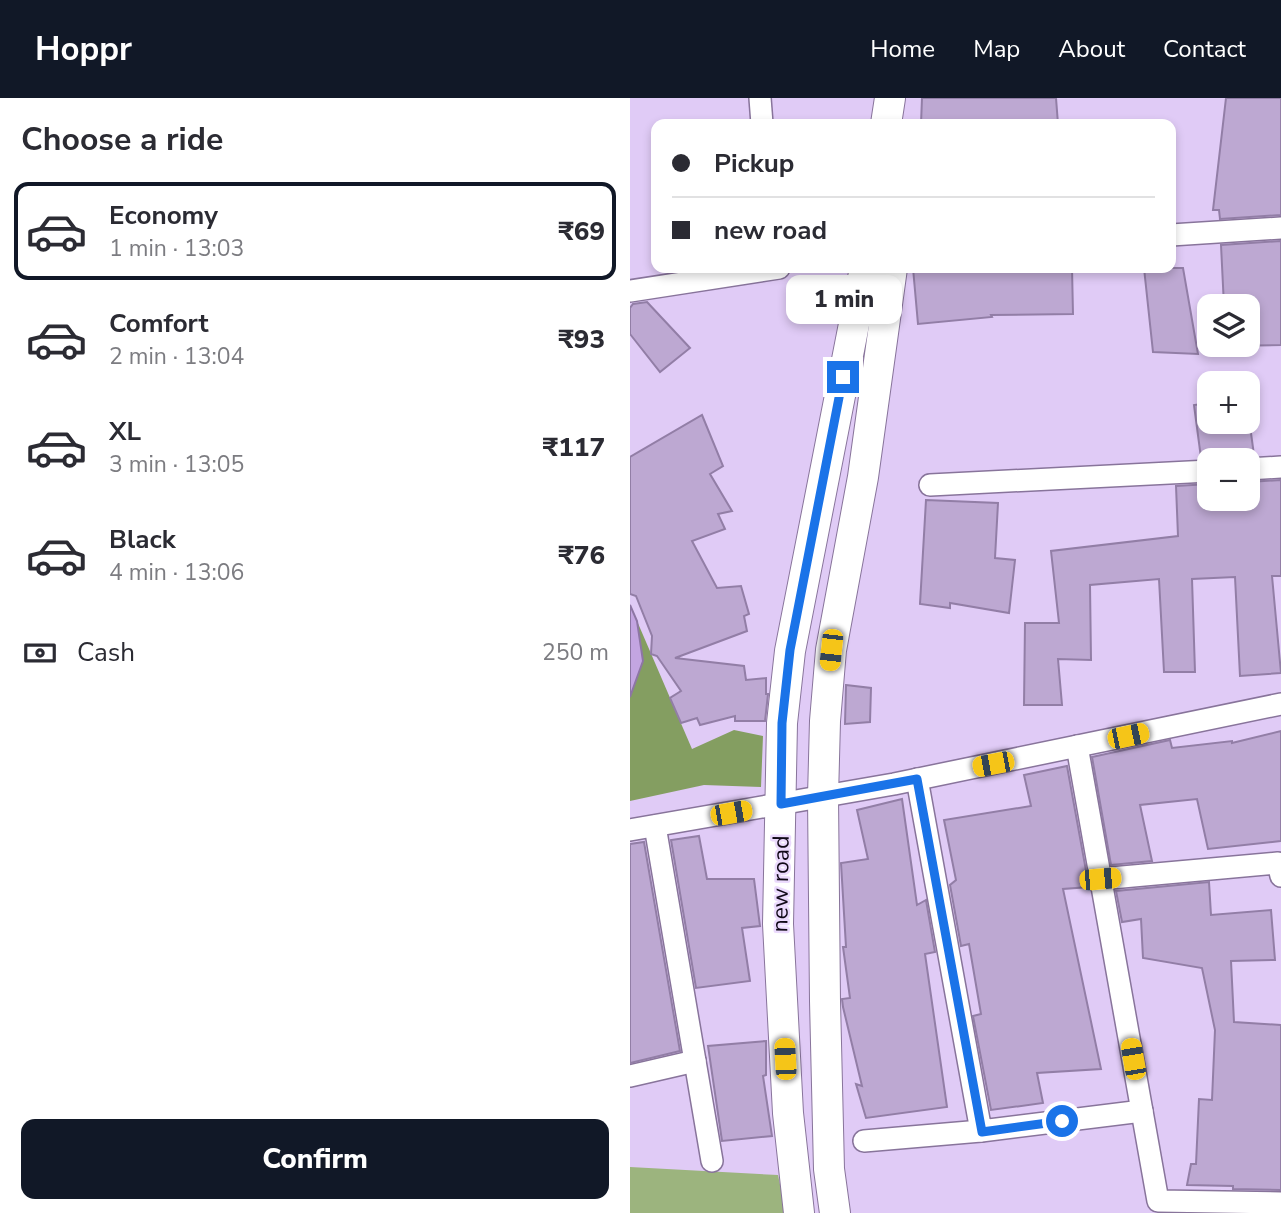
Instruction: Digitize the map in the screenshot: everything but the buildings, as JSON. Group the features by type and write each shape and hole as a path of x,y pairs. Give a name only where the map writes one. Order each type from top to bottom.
{"main road":[{"path":"887,119 890,98"},
{"path":"899,119 900,98"},
{"name":"new road","path":"799,1213 788,1113 778,924 782,723 790,650 863,273"},
{"name":"new road","path":"835,1213 829,1169 822,797 825,721 831,650 863,477 891,273"}],"street":[{"path":"760,98 762,119"},
{"path":"1176,235 1281,228"},
{"path":"630,291 742,273"},
{"path":"1260,468 1281,467"},
{"path":"930,485 1197,472"},
{"path":"630,830 917,779 1281,704"},
{"path":"1077,746 1158,1201 1225,1207 1281,1203"},
{"path":"917,779 982,1132"},
{"path":"655,826 712,1161"},
{"path":"1100,879 1278,863 1281,876"},
{"path":"630,1076 695,1061"},
{"path":"864,1141 982,1132 1142,1111"}],"green space":[{"path":"637,621 692,749 734,730 763,736 761,787 704,785 630,801 630,697 643,661"},
{"path":"630,1167 778,1175 786,1213 630,1213"}],"shaded area":[{"path":"630,605 637,621 643,661 630,697"}],"route":[{"path":"843,377 790,650 782,723 781,804 917,779 982,1132 1062,1121"}]}
